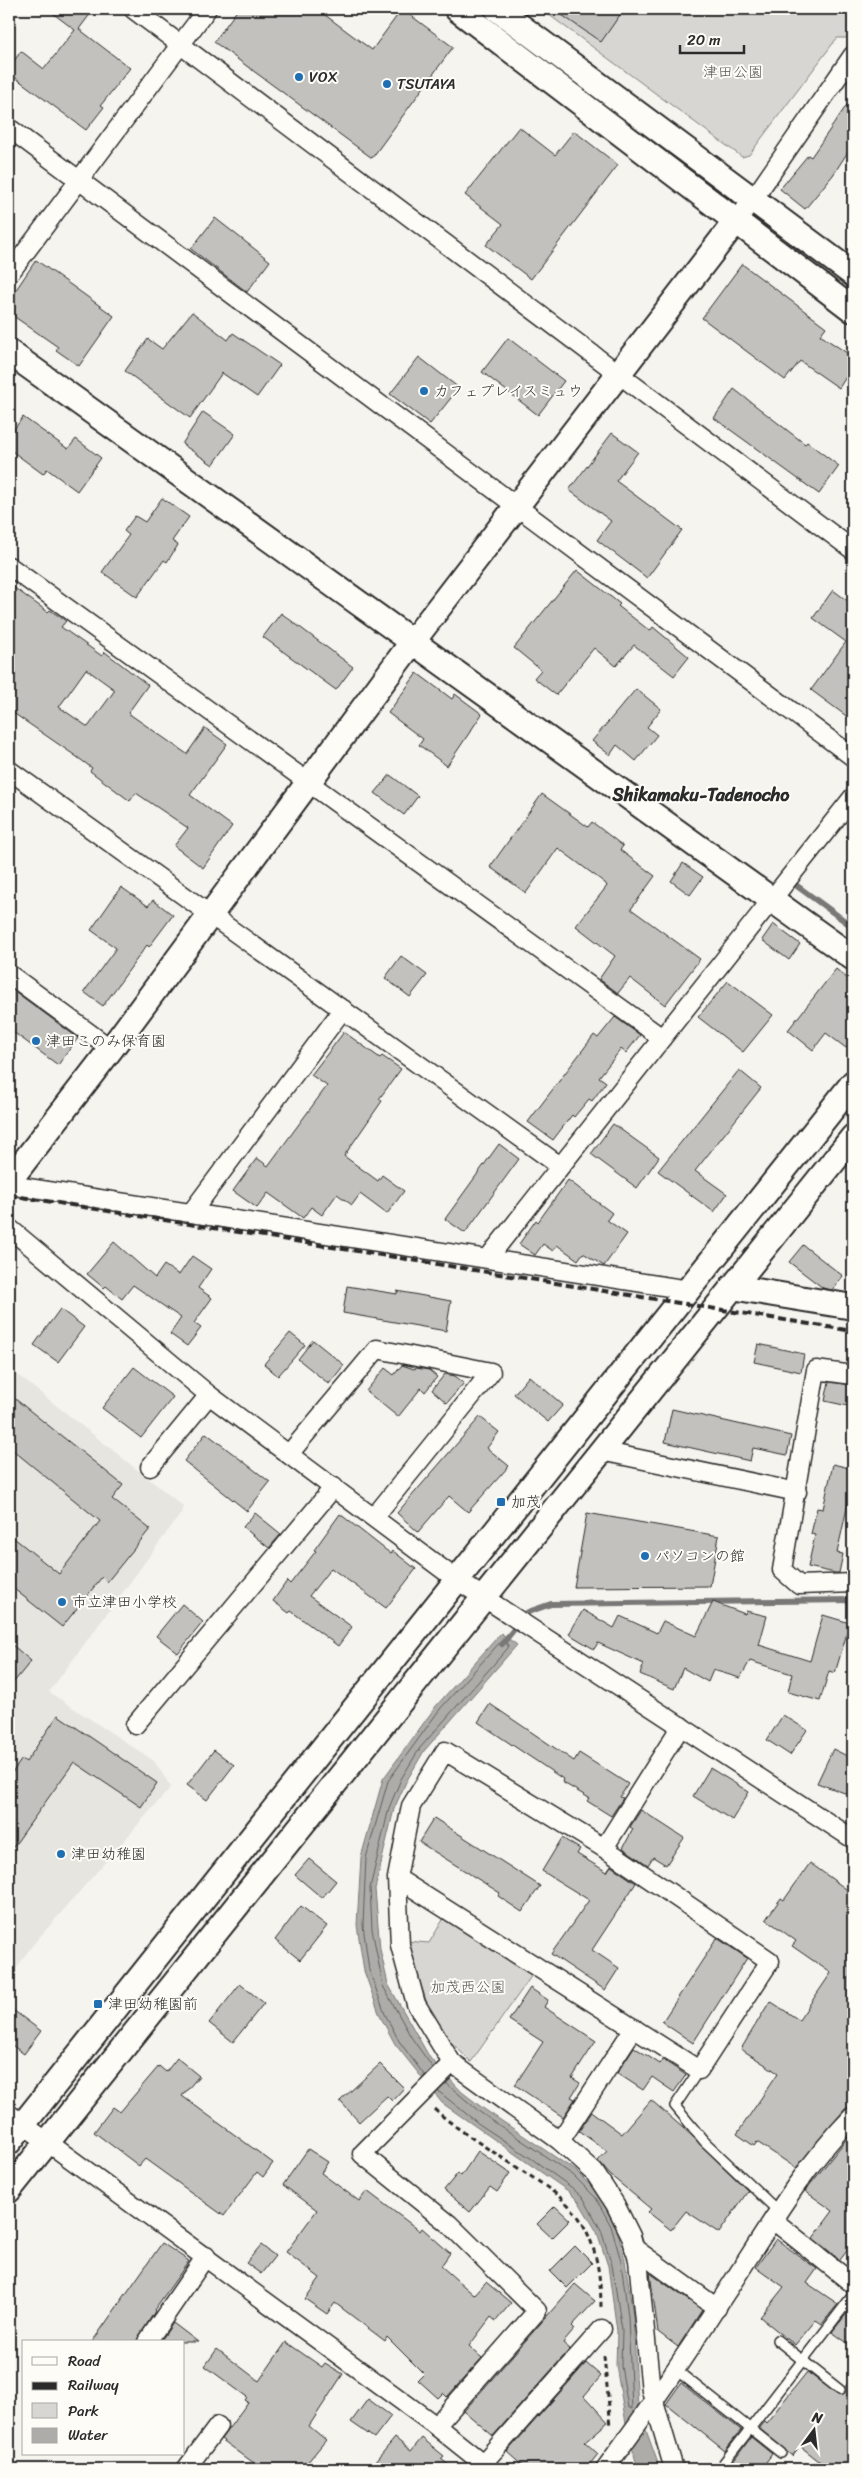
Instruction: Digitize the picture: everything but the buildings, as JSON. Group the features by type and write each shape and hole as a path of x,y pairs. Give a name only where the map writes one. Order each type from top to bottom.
{"street":[{"path":"133,9 853,550"},
{"path":"9,274 207,9"},
{"path":"457,9 853,310"},
{"path":"497,9 754,198 853,274"},
{"path":"689,1290 9,1183 112,1049 310,783 413,640 754,198 852,60"},
{"path":"9,128 853,757"},
{"path":"9,352 413,640 853,958"},
{"path":"9,566 662,1038"},
{"path":"9,770 560,1166"},
{"path":"488,1258 853,797"},
{"path":"9,974 112,1049"},
{"path":"192,1213 343,1009"},
{"path":"602,2329 486,2466 436,2426 206,2256 47,2142 13,2127 457,1580 853,1083"},
{"path":"9,2190 853,1137"},
{"path":"9,1228 209,1395 375,1516 457,1580 853,1839"},
{"path":"732,1287 853,1307"},
{"path":"289,1454 377,1349 491,1372 375,1516"},
{"path":"853,1376 816,1370 797,1492 782,1570 799,1586 853,1583"},
{"path":"150,1467 209,1395"},
{"path":"601,1452 797,1492"},
{"path":"135,1726 334,1487"},
{"path":"604,1848 681,1726"},
{"path":"397,1878 699,2070 770,1961 604,1848 446,1751 412,1806 397,1878 400,1945 416,2004 452,2064 560,2141 594,2172 615,2204 638,2260 648,2368 654,2402 674,2469"},
{"path":"560,2141 634,2028"},
{"path":"436,2426 537,2311 449,2224 362,2154 452,2064"},
{"path":"605,2469 676,2370 776,2216 828,2142 853,2116"},
{"path":"776,2216 853,2284"},
{"path":"634,2248 716,2308"},
{"path":"148,2340 206,2256"},
{"path":"192,2467 218,2426"}],"lane":[{"path":"699,2070 675,2106 704,2141 776,2216"},
{"path":"719,2469 853,2295"},
{"path":"776,2340 840,2390"},
{"path":"676,2370 781,2453"}],"path":[{"path":"418,2096 447,2120 564,2199 578,2216 594,2249 601,2283 602,2329 610,2418 618,2451"}],"shaded area":[{"path":"9,1368 183,1506 182,1512 49,1692 154,1761 171,1787 31,1947 9,1979"}],"green space":[{"name":"津田公園","path":"541,9 853,9 853,38 837,38 749,155 742,157"},
{"name":"加茂西公園","path":"444,1918 532,1975 471,2062 446,2037 428,2006 406,1941 429,1943"}],"water":[{"path":"501,1633 517,1645 424,1751 406,1782 394,1809 375,1889 380,1949 388,1984 430,2058 462,2092 576,2171 600,2195 616,2224 625,2260 633,2316 638,2408 660,2469 638,2469 627,2429 616,2366 617,2331 608,2266 597,2232 579,2202 568,2191 442,2103 395,2044 380,2016 364,1971 357,1925 361,1857 383,1779 436,1706"}],"waterway":[{"path":"797,886 853,927"},
{"path":"502,1644 528,1612 551,1604 853,1600"}],"railway":[{"path":"9,1195 853,1331"}],"place":[{"name":"VOX","path":"299,77"},
{"name":"TSUTAYA","path":"387,84"},
{"name":"カフェプレイスミュウ","path":"424,391"},
{"name":"津田このみ保育園","path":"36,1041"},
{"name":"加茂","path":"501,1502"},
{"name":"パソコンの館","path":"645,1556"},
{"name":"市立津田小学校","path":"62,1602"},
{"name":"津田幼稚園","path":"61,1854"},
{"name":"津田幼稚園前","path":"98,2004"}],"district":[{"name":"Shikamaku-Tadenocho","path":"701,795"}]}
